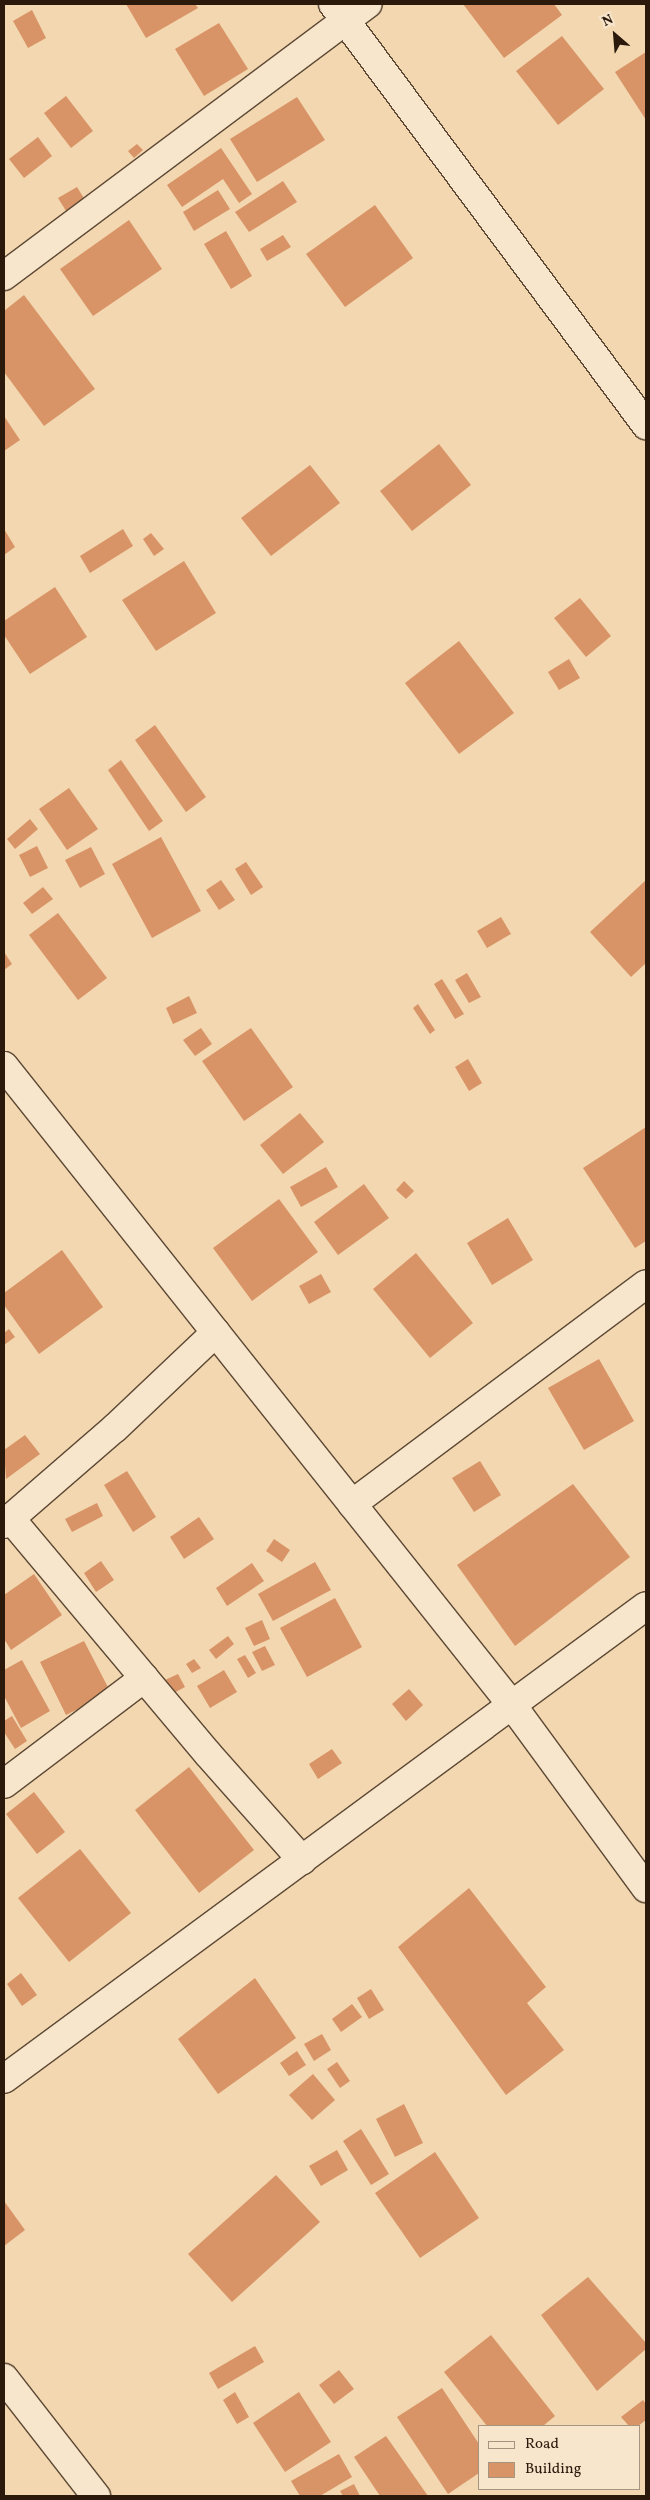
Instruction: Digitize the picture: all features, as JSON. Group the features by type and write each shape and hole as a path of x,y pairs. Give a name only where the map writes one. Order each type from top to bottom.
{"street":[{"path":"4,276 339,12 367,4"},
{"path":"339,12 646,425"},
{"path":"4,1066 512,1705 646,1888"},
{"path":"352,1504 646,1284"},
{"path":"216,1332 115,1428 7,1521 302,1860"},
{"path":"4,2079 646,1606"},
{"path":"4,1784 144,1678"},
{"path":"4,2378 96,2496"}],"building":[{"path":"126,4 195,4 198,8 146,38"},
{"path":"463,4 554,4 562,15 504,58"},
{"path":"32,10 46,38 28,48 13,21"},
{"path":"219,23 248,69 204,96 175,49"},
{"path":"562,36 604,89 558,125 516,71"},
{"path":"646,52 646,120 615,72"},
{"path":"66,96 93,131 71,148 44,113"},
{"path":"297,97 325,140 257,182 230,139"},
{"path":"38,137 52,156 24,178 9,159"},
{"path":"137,144 143,150 134,158 128,151"},
{"path":"221,148 252,194 239,203 223,179 182,207 167,185"},
{"path":"283,181 297,202 249,232 235,212"},
{"path":"77,187 85,200 66,211 58,198"},
{"path":"218,190 230,209 194,231 183,212"},
{"path":"375,205 413,258 345,307 306,254"},
{"path":"129,220 162,269 93,316 60,269"},
{"path":"226,231 252,276 231,289 204,244"},
{"path":"283,235 291,247 267,261 260,249"},
{"path":"24,295 95,389 44,426 4,372 4,311"},
{"path":"4,416 20,440 4,451"},
{"path":"439,444 471,485 412,531 380,491"},
{"path":"310,465 340,503 271,556 241,518"},
{"path":"4,529 15,547 4,555"},
{"path":"123,529 133,546 90,573 80,556"},
{"path":"151,533 164,549 154,556 143,539"},
{"path":"184,561 216,613 156,651 122,600"},
{"path":"55,587 87,637 30,674 4,635 4,621"},
{"path":"580,598 611,636 586,657 554,618"},
{"path":"459,641 514,713 459,754 405,683"},
{"path":"569,659 580,678 559,690 548,672"},
{"path":"155,725 206,797 186,812 135,740"},
{"path":"121,760 163,821 149,831 108,770"},
{"path":"69,788 98,829 67,850 39,809"},
{"path":"30,819 38,829 15,849 7,839"},
{"path":"161,837 201,911 152,938 112,864"},
{"path":"37,846 48,868 30,877 19,855"},
{"path":"91,847 105,874 80,888 65,860"},
{"path":"246,862 263,887 251,895 235,869"},
{"path":"221,880 235,900 219,910 206,890"},
{"path":"646,880 646,963 631,977 590,932"},
{"path":"43,887 53,899 32,914 23,903"},
{"path":"58,913 107,978 78,1000 29,935"},
{"path":"501,917 511,934 487,948 477,931"},
{"path":"4,952 12,964 4,970"},
{"path":"467,973 481,997 469,1003 455,980"},
{"path":"442,979 464,1014 455,1019 434,984"},
{"path":"189,996 197,1013 173,1024 166,1008"},
{"path":"418,1004 435,1030 430,1034 413,1008"},
{"path":"201,1028 212,1044 195,1056 183,1040"},
{"path":"251,1028 293,1087 244,1121 202,1061"},
{"path":"468,1059 482,1083 469,1091 455,1067"},
{"path":"300,1113 324,1142 283,1174 260,1145"},
{"path":"646,1127 646,1241 635,1248 583,1168"},
{"path":"326,1167 338,1187 301,1207 290,1187"},
{"path":"404,1181 414,1191 406,1199 396,1190"},
{"path":"364,1184 389,1218 338,1255 314,1222"},
{"path":"279,1199 318,1252 252,1301 213,1248"},
{"path":"508,1218 533,1260 492,1285 467,1243"},
{"path":"62,1250 103,1307 39,1354 4,1305 4,1293"},
{"path":"416,1253 473,1323 430,1358 373,1289"},
{"path":"321,1274 331,1292 309,1304 299,1286"},
{"path":"9,1329 15,1337 4,1345 4,1333"},
{"path":"599,1359 634,1421 584,1450 548,1388"},
{"path":"25,1435 40,1454 6,1479 4,1450"},
{"path":"480,1461 501,1495 474,1512 452,1478"},
{"path":"127,1471 156,1517 133,1532 104,1485"},
{"path":"573,1484 630,1557 515,1646 457,1565"},
{"path":"97,1503 103,1516 72,1532 65,1519"},
{"path":"199,1517 214,1539 184,1559 170,1537"},
{"path":"274,1539 290,1550 282,1562 266,1551"},
{"path":"101,1561 114,1580 96,1592 84,1573"},
{"path":"315,1562 331,1590 273,1621 258,1594"},
{"path":"252,1563 264,1581 227,1606 216,1588"},
{"path":"34,1574 62,1615 11,1650 4,1639 4,1595"},
{"path":"335,1598 362,1647 307,1677 280,1628"},
{"path":"262,1620 270,1639 254,1646 245,1628"},
{"path":"228,1636 234,1644 216,1659 209,1650"},
{"path":"84,1641 111,1693 66,1715 40,1662"},
{"path":"265,1646 275,1665 262,1671 252,1652"},
{"path":"245,1655 256,1673 248,1678 237,1659"},
{"path":"194,1659 201,1668 192,1673 186,1664"},
{"path":"22,1660 50,1711 21,1728 4,1696 4,1670"},
{"path":"224,1670 237,1692 210,1708 197,1686"},
{"path":"178,1674 185,1687 172,1694 165,1680"},
{"path":"409,1689 423,1705 406,1721 392,1704"},
{"path":"12,1716 27,1741 15,1749 4,1732 4,1721"},
{"path":"332,1749 342,1763 318,1779 309,1764"},
{"path":"189,1767 254,1850 199,1893 135,1810"},
{"path":"34,1792 65,1832 37,1854 6,1814"},
{"path":"80,1849 131,1913 69,1962 18,1898"},
{"path":"469,1888 546,1987 527,2003 564,2050 506,2095 398,1947"},
{"path":"21,1973 37,1995 22,2006 7,1984"},
{"path":"255,1978 296,2038 218,2094 178,2039"},
{"path":"371,1989 384,2010 369,2019 357,1998"},
{"path":"352,2004 362,2017 341,2032 332,2019"},
{"path":"322,2034 331,2050 314,2061 304,2044"},
{"path":"297,2051 306,2065 289,2076 280,2063"},
{"path":"337,2062 350,2081 340,2088 327,2069"},
{"path":"313,2074 335,2100 312,2120 289,2095"},
{"path":"404,2104 423,2143 395,2157 376,2119"},
{"path":"361,2129 389,2174 371,2185 343,2141"},
{"path":"337,2150 348,2170 321,2186 309,2166"},
{"path":"435,2152 479,2218 420,2258 375,2193"},
{"path":"276,2175 320,2222 232,2302 188,2254"},
{"path":"4,2201 25,2230 4,2246"},
{"path":"588,2277 646,2343 646,2349 597,2391 541,2315"},
{"path":"491,2335 555,2416 544,2425 486,2425 444,2372"},
{"path":"255,2346 264,2362 218,2389 209,2373"},
{"path":"339,2370 354,2389 334,2404 319,2385"},
{"path":"442,2388 478,2442 478,2474 448,2494 397,2417"},
{"path":"235,2392 249,2417 237,2424 223,2400"},
{"path":"299,2392 331,2442 285,2472 253,2423"},
{"path":"643,2400 646,2404 646,2420 639,2425 628,2425 621,2417"},
{"path":"386,2436 428,2496 380,2496 354,2457"},
{"path":"339,2454 352,2477 320,2496 300,2496 291,2481"},
{"path":"354,2484 360,2496 343,2496 340,2491"}]}
